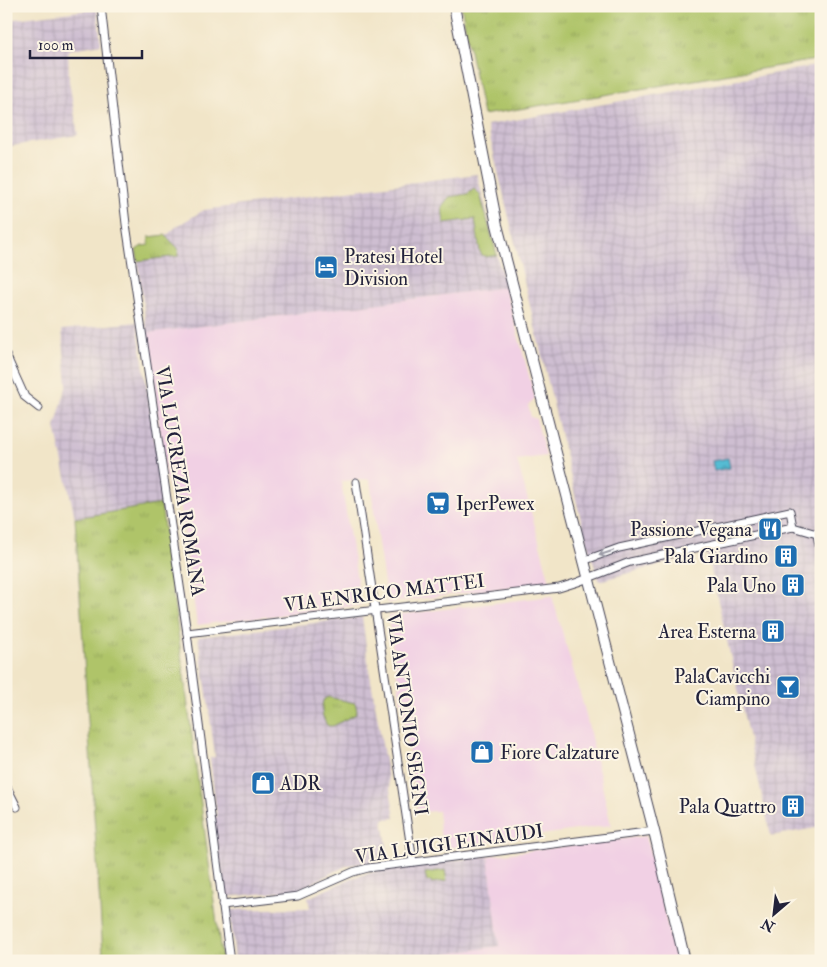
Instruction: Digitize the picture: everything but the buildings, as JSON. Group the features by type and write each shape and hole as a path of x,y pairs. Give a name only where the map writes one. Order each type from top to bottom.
{"street":[{"name":"VIA LUCREZIA ROMANA","path":"101,6 126,224 187,633 230,961"},
{"path":"454,6 497,225 586,579 654,831 685,961"},
{"path":"6,355 25,397 39,408"},
{"name":"VIA ANTONIO SEGNI","path":"356,482 412,862"},
{"path":"583,561 619,548 790,511 793,527 819,534 821,556"},
{"name":"VIA ENRICO MATTEI","path":"187,633 559,588 630,562 793,527"},
{"path":"6,785 17,807"},
{"name":"VIA LUIGI EINAUDI","path":"222,905 298,896 360,870 654,831"}],"shaded area":[{"path":"97,9 101,44 68,50 69,81 78,135 6,147 6,20"},
{"path":"821,65 821,827 771,836 707,552 599,581 584,533 487,125"},
{"path":"477,174 505,287 147,333 138,262 177,226 204,210"},
{"path":"505,287 535,398 528,405 531,417 536,419 546,456 517,460 550,582 387,603 370,479 341,481 361,605 197,625 180,501 172,501 165,469 147,333"},
{"path":"137,322 164,504 75,518 55,427 67,384 62,330"},
{"path":"552,596 585,711 611,825 442,849 438,811 418,812 388,616"},
{"path":"362,617 370,675 395,818 383,819 389,861 348,865 298,890 226,897 213,818 217,817 210,758 215,757 198,637"},
{"path":"646,836 676,961 447,961 446,954 499,946 488,856"},
{"path":"488,856 499,946 446,954 447,961 235,961 230,910 310,908 308,898 352,878 381,870"}],"green space":[{"path":"461,6 821,6 821,59 483,115"},
{"path":"474,189 480,194 497,255 487,257 480,252 475,219 444,223 442,207 449,197 467,194"},
{"path":"165,235 178,248 179,256 138,261 136,250 142,246 149,245 149,237"},
{"path":"161,504 222,961 109,961 103,955 75,518"},
{"path":"328,697 355,703 356,714 333,726 328,726 324,720 322,709 324,699"},
{"path":"445,870 447,881 427,882 425,873"}],"water":[{"path":"728,458 730,468 714,471 712,461"}],"place":[{"name":"Pratesi Hotel Division","path":"326,267"},
{"name":"IperPewex","path":"438,503"},
{"name":"Passione Vegana","path":"770,529"},
{"name":"Pala Giardino","path":"786,556"},
{"name":"Pala Uno","path":"793,585"},
{"name":"Area Esterna","path":"773,631"},
{"name":"PalaCavicchi Ciampino","path":"788,687"},
{"name":"Fiore Calzature","path":"482,752"},
{"name":"ADR","path":"263,783"},
{"name":"Pala Quattro","path":"793,806"}]}
